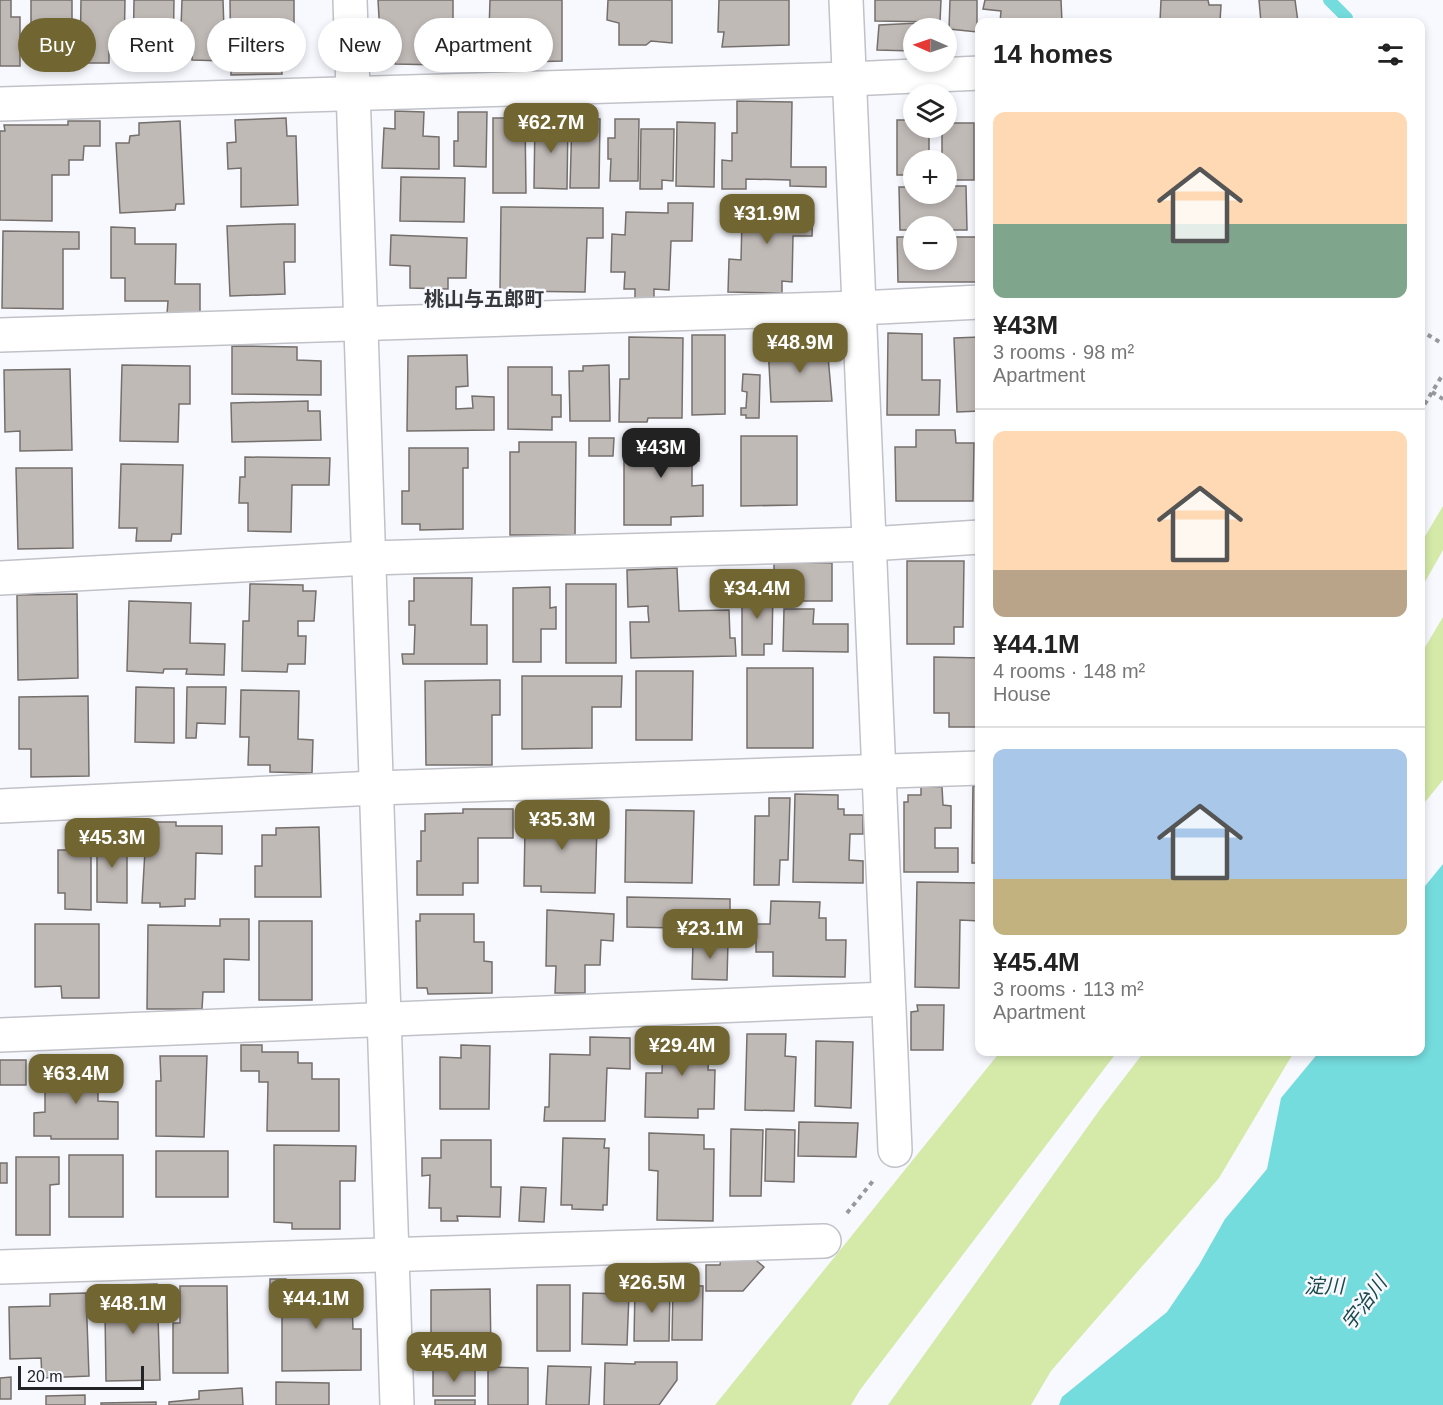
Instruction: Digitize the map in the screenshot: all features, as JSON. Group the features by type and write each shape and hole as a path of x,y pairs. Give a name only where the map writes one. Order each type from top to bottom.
{"street":[{"path":"350,0 397,1405"},
{"path":"846,0 895,1149"},
{"path":"0,104 975,73"},
{"path":"0,335 859,308 975,302"},
{"path":"0,578 369,558 869,544 975,537"},
{"path":"0,806 376,789 975,768"},
{"path":"0,1035 888,999"},
{"path":"0,1267 824,1241"}],"path":[{"path":"1425,333 1443,344"},
{"path":"1425,404 1443,374"},
{"path":"1432,392 1443,399"},
{"path":"824,1241 875,1178 895,1149"}],"green space":[{"path":"1443,506 1443,550 1425,582 1425,536"},
{"path":"1443,617 1443,780 1425,802 1425,647"},
{"path":"997,1056 1114,1056 860,1390 851,1405 715,1405"},
{"path":"1141,1056 1292,1056 1219,1178 1051,1371 1031,1405 888,1405 1101,1108"}],"water":[{"name":"淀川","path":"1443,864 1443,1405 1059,1405 1062,1397 1167,1312 1199,1265 1225,1219 1267,1169 1281,1098 1316,1056 1425,1056 1425,886"}],"building":[{"path":"0,0 11,0 11,17 20,17 18,18 18,66 0,66"},
{"path":"31,0 72,0 72,18 31,18"},
{"path":"81,0 125,0 125,18 108,18 108,63 96,63 96,18 81,18"},
{"path":"134,0 174,0 174,18 134,18"},
{"path":"182,0 223,0 224,18 207,18 207,60 195,60 195,18 181,18"},
{"path":"230,0 294,0 294,18 230,18"},
{"path":"378,0 453,0 453,18 414,18 414,64 402,64 402,18 379,18"},
{"path":"490,0 562,0 562,61 553,61 553,18 489,18"},
{"path":"608,0 672,0 672,43 651,41 646,45 619,45 619,23 607,20"},
{"path":"719,0 789,0 789,45 722,47 724,32 718,32"},
{"path":"875,0 941,0 940,18 875,21"},
{"path":"950,0 977,0 975,32 957,30 957,18 949,18"},
{"path":"985,0 1061,0 1062,18 1000,18 1001,11 983,9"},
{"path":"1161,0 1208,0 1209,5 1221,5 1220,18 1160,18"},
{"path":"1259,0 1295,0 1297,18 1261,18"},
{"path":"903,24 903,51 877,50 879,25"},
{"path":"231,72 282,72 282,74 231,75"},
{"path":"737,101 792,102 791,167 826,167 826,187 790,186 790,180 746,179 746,189 722,189 722,160 732,161 732,133 737,133"},
{"path":"395,111 424,112 423,136 439,137 439,169 382,168 384,128 395,129"},
{"path":"458,112 487,112 486,167 454,166 454,141 458,141"},
{"path":"286,118 287,136 296,136 298,205 241,207 241,168 228,169 227,143 236,142 235,120"},
{"path":"493,118 525,118 526,193 493,193"},
{"path":"572,118 600,119 599,188 570,188"},
{"path":"535,119 568,120 567,189 534,188"},
{"path":"615,119 639,119 638,181 610,181 611,159 608,159 608,138 615,138"},
{"path":"897,120 903,120 903,138 929,138 929,150 903,150 903,175 897,175"},
{"path":"68,121 100,121 100,146 84,146 83,160 69,160 69,175 52,175 52,221 0,220 0,131 5,131 4,125 68,125"},
{"path":"180,121 184,204 176,204 175,210 120,213 116,143 129,143 130,136 139,135 139,123"},
{"path":"677,122 715,123 714,187 676,186"},
{"path":"957,123 974,123 974,180 957,180 957,150 942,150 942,138 957,138"},
{"path":"641,129 674,129 673,181 662,180 662,189 640,189"},
{"path":"401,177 465,178 464,222 400,221"},
{"path":"957,186 966,186 967,230 957,230 957,216 903,216 903,230 900,230 899,187 903,187 903,204 957,204"},
{"path":"668,203 693,203 692,241 671,241 669,290 654,289 654,298 635,298 635,289 624,289 625,272 611,272 612,234 625,235 626,212 668,213"},
{"path":"729,203 813,204 812,236 793,236 792,282 782,281 782,293 728,292 729,259 741,260 742,219 728,219"},
{"path":"501,207 603,208 603,238 587,238 585,292 500,291"},
{"path":"295,224 295,262 284,262 285,294 230,296 227,226"},
{"path":"111,227 135,228 135,244 176,244 175,284 200,284 200,315 167,314 168,301 125,301 125,278 111,278"},
{"path":"3,231 79,232 79,249 63,249 63,309 2,308"},
{"path":"391,235 467,238 466,278 448,278 448,289 410,288 410,266 390,265"},
{"path":"897,237 903,237 903,270 957,270 957,237 975,237 975,282 898,282"},
{"path":"888,333 922,334 922,380 940,380 939,415 887,415"},
{"path":"692,335 725,335 725,414 692,415"},
{"path":"629,337 683,338 682,418 648,418 647,422 619,422 620,379 629,379"},
{"path":"975,337 975,411 957,412 954,338"},
{"path":"827,345 832,401 771,402 768,346"},
{"path":"232,346 297,347 297,360 321,361 321,395 232,394"},
{"path":"467,355 468,386 456,387 456,409 473,408 472,396 494,397 494,430 407,431 408,356"},
{"path":"122,365 190,366 190,404 179,404 178,442 120,441"},
{"path":"609,365 610,421 570,421 569,371 583,371 583,366"},
{"path":"508,367 552,367 552,395 561,395 561,417 552,417 552,430 508,429"},
{"path":"70,369 72,450 20,451 20,431 5,432 4,370"},
{"path":"743,374 760,375 759,418 746,418 746,415 741,415 741,408 746,408 747,392 742,391"},
{"path":"308,401 308,411 320,411 321,440 232,442 231,403"},
{"path":"916,430 955,430 956,443 974,443 973,501 896,501 895,447 916,447"},
{"path":"699,434 699,461 692,461 692,486 703,485 703,516 671,517 671,525 624,525 624,441 637,441 637,435"},
{"path":"741,436 797,436 797,505 741,506"},
{"path":"589,438 614,438 613,456 589,456"},
{"path":"519,442 576,442 575,535 510,535 510,452 519,452"},
{"path":"409,448 468,448 468,468 463,468 463,529 420,530 420,524 402,524 402,491 409,491"},
{"path":"245,457 330,458 329,485 292,485 291,532 248,531 248,503 239,503 240,477 245,477"},
{"path":"121,464 183,465 181,534 172,534 171,541 136,541 137,528 119,528"},
{"path":"16,468 72,468 73,548 18,549"},
{"path":"907,561 964,561 963,627 954,627 954,644 907,644"},
{"path":"774,562 832,563 832,601 782,601 782,578 774,578"},
{"path":"677,568 679,611 729,610 730,638 735,638 736,656 631,658 630,622 649,622 648,606 628,607 627,570"},
{"path":"414,578 472,578 471,625 487,625 487,664 403,664 402,654 414,654 415,625 409,625 409,601 414,601"},
{"path":"250,584 303,585 303,591 316,591 314,621 298,621 298,636 306,636 305,664 288,664 287,672 242,671 243,621 249,621"},
{"path":"566,584 616,584 616,663 566,663"},
{"path":"550,587 550,608 556,607 556,629 541,629 541,662 513,662 513,588"},
{"path":"742,588 773,589 772,644 764,644 764,655 742,655"},
{"path":"77,594 78,678 18,680 17,595"},
{"path":"129,601 191,603 190,643 225,644 224,675 186,674 187,669 164,669 163,673 127,671"},
{"path":"784,609 814,609 813,624 848,624 848,652 783,651"},
{"path":"934,657 975,658 975,727 949,727 949,713 934,713"},
{"path":"747,668 813,668 813,748 747,748"},
{"path":"636,671 693,671 692,740 636,740"},
{"path":"522,676 622,676 621,707 592,707 592,748 522,749"},
{"path":"500,680 500,715 492,715 492,765 426,765 425,681"},
{"path":"136,687 174,688 174,743 135,742"},
{"path":"187,687 226,687 225,724 197,723 196,738 186,738"},
{"path":"241,690 299,691 298,739 313,740 312,773 270,772 270,765 248,765 249,737 240,737"},
{"path":"88,696 89,776 31,777 31,749 19,749 19,697"},
{"path":"921,786 942,787 943,805 951,806 951,828 935,828 935,848 958,848 958,872 904,872 904,802 908,802 908,795 921,795"},
{"path":"973,786 975,786 975,863 972,863"},
{"path":"795,794 838,795 838,809 844,809 844,815 863,815 863,834 850,834 849,860 863,861 863,883 793,882"},
{"path":"769,798 790,798 788,860 780,860 779,885 754,885 755,816 769,816"},
{"path":"555,803 590,803 590,826 597,826 595,893 541,892 541,886 524,886 525,829 540,829 540,810 555,811"},
{"path":"463,809 513,809 513,838 478,838 478,883 463,883 463,895 417,895 417,861 421,861 421,831 425,831 425,814 463,813"},
{"path":"626,810 694,811 692,883 625,882"},
{"path":"135,822 176,822 176,826 222,826 222,854 196,853 195,899 185,899 185,906 160,907 160,903 142,903 145,850 135,850"},
{"path":"319,827 321,897 255,897 255,866 262,866 262,835 276,835 276,828"},
{"path":"97,836 127,836 127,903 97,902"},
{"path":"58,850 91,850 91,910 65,909 65,893 58,893"},
{"path":"917,882 975,883 975,921 960,920 959,988 915,987"},
{"path":"627,897 730,899 730,929 627,927"},
{"path":"771,901 820,902 819,918 826,918 826,940 846,940 845,977 773,976 773,952 756,952 756,924 770,924"},
{"path":"547,910 614,914 613,941 601,940 600,965 585,965 585,993 555,993 556,966 546,966"},
{"path":"420,914 474,914 474,942 484,942 484,961 492,962 492,993 428,994 427,988 417,988 416,921 420,921"},
{"path":"220,919 249,919 249,960 224,959 224,992 203,992 202,1009 147,1009 148,925 220,926"},
{"path":"259,921 312,921 312,1000 259,1000"},
{"path":"35,924 99,924 99,998 62,998 61,986 35,987"},
{"path":"693,941 728,941 727,980 692,979"},
{"path":"917,1005 944,1005 943,1050 911,1050 911,1012 918,1011"},
{"path":"677,1027 710,1028 708,1070 715,1070 714,1109 698,1109 698,1118 645,1117 646,1073 662,1073 663,1037 676,1037"},
{"path":"747,1034 786,1034 785,1056 796,1057 794,1111 745,1110"},
{"path":"590,1037 630,1038 630,1069 607,1068 605,1121 544,1121 545,1107 549,1107 550,1054 590,1055"},
{"path":"816,1041 853,1042 851,1108 815,1106"},
{"path":"241,1045 262,1045 262,1052 298,1052 298,1063 312,1063 312,1079 339,1079 339,1131 267,1131 268,1082 259,1082 259,1071 241,1071"},
{"path":"461,1045 490,1046 489,1109 440,1109 440,1057 461,1058"},
{"path":"160,1056 207,1056 204,1137 156,1136 156,1081 161,1081"},
{"path":"0,1060 26,1060 26,1085 0,1085"},
{"path":"52,1061 98,1062 98,1101 118,1102 118,1139 51,1139 51,1136 34,1136 34,1113 45,1112 45,1081 52,1080"},
{"path":"799,1122 858,1123 856,1157 798,1156"},
{"path":"731,1129 763,1130 761,1196 730,1196"},
{"path":"766,1129 795,1130 794,1182 765,1181"},
{"path":"649,1133 704,1135 704,1149 714,1149 713,1221 657,1220 658,1171 649,1170"},
{"path":"563,1138 605,1139 604,1148 609,1148 607,1205 603,1205 603,1210 572,1209 572,1205 561,1205"},
{"path":"441,1140 491,1140 491,1187 501,1187 500,1217 457,1216 458,1221 441,1221 441,1208 429,1208 430,1175 422,1176 422,1158 441,1158"},
{"path":"274,1145 356,1146 355,1181 340,1181 340,1229 292,1229 292,1223 274,1222"},
{"path":"156,1151 228,1151 228,1197 156,1197"},
{"path":"69,1155 123,1155 123,1217 69,1217"},
{"path":"16,1157 59,1157 59,1184 50,1185 50,1235 16,1235"},
{"path":"0,1163 7,1163 7,1183 0,1183"},
{"path":"521,1187 546,1188 544,1222 519,1221"},
{"path":"721,1257 752,1257 764,1267 743,1291 706,1291 706,1265 720,1265"},
{"path":"270,1279 286,1279 286,1288 331,1287 331,1305 352,1304 353,1329 361,1329 361,1370 282,1371 282,1311 274,1310"},
{"path":"157,1284 160,1380 106,1381 105,1311 113,1310 112,1293 123,1293 123,1285"},
{"path":"537,1285 570,1285 570,1351 537,1351"},
{"path":"673,1285 703,1286 702,1340 672,1340"},
{"path":"180,1286 227,1286 228,1373 173,1373 173,1323 180,1323"},
{"path":"635,1287 670,1288 669,1341 634,1341"},
{"path":"490,1289 491,1354 431,1354 431,1290"},
{"path":"86,1293 89,1376 42,1378 41,1358 10,1359 9,1307 50,1306 50,1294"},
{"path":"583,1293 629,1294 627,1345 582,1344"},
{"path":"635,1362 677,1362 677,1380 659,1405 604,1405 605,1363 635,1364"},
{"path":"548,1366 591,1367 589,1405 546,1405"},
{"path":"488,1367 528,1368 528,1405 488,1405"},
{"path":"433,1370 475,1370 475,1396 433,1396"},
{"path":"11,1377 11,1399 0,1399 0,1378"},
{"path":"276,1382 329,1383 329,1405 276,1405"},
{"path":"242,1388 243,1405 169,1405 169,1402 199,1399 199,1391"},
{"path":"85,1395 85,1405 46,1405 46,1396"},
{"path":"435,1400 475,1400 475,1405 435,1405"},
{"path":"156,1402 156,1405 101,1405 101,1403"}],"waterway":[{"path":"1329,0 1347,18"}],"district":[{"name":"桃山与五郎町","path":"484,299"}],"water label":[{"name":"宇治川","path":"1364,1303"}]}
